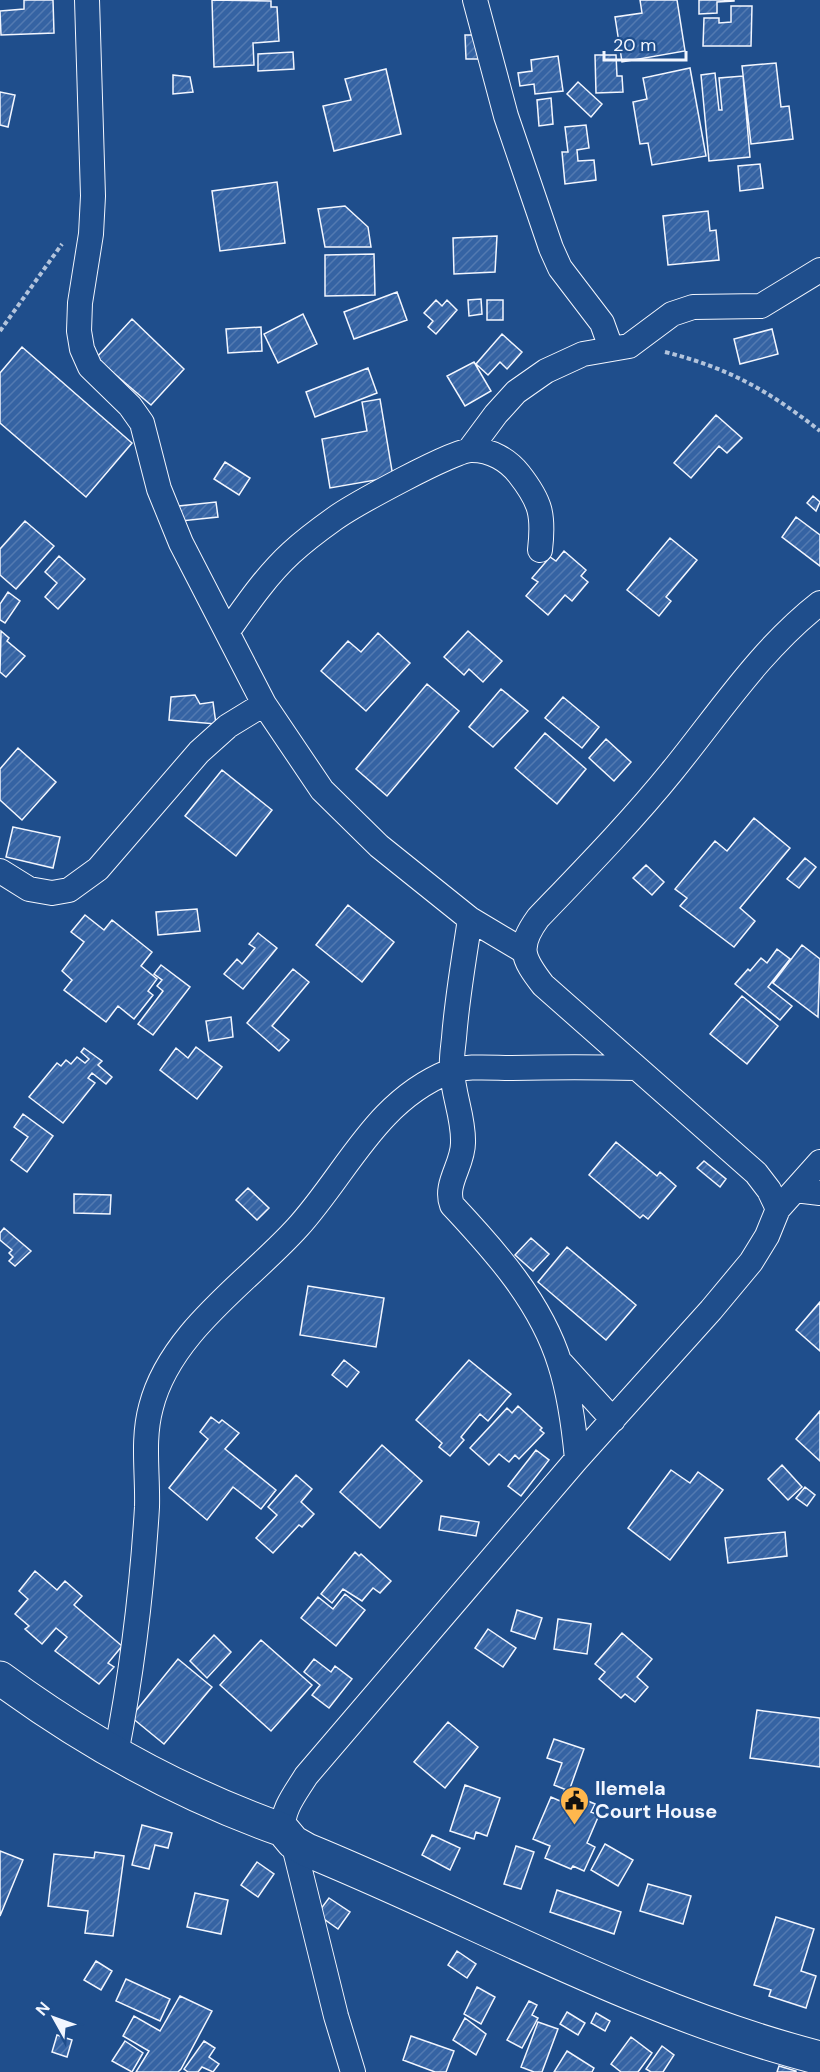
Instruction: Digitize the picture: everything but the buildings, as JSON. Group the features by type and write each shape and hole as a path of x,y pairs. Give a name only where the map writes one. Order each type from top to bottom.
{"street":[{"path":"87,0 93,196 91,234 80,303 82,349 90,367 130,406 142,423 159,489 181,543 264,704 322,789 379,846 470,919 522,950"},
{"path":"475,0 506,116 551,248 560,268 620,347"},
{"path":"470,449 516,392 546,370 583,354 620,347 672,314 693,307 761,306 820,270"},
{"path":"228,631 255,592 291,553 336,517 443,458 470,449 491,453 513,466 536,495 543,521 540,550"},
{"path":"778,1209 769,1190 756,1173 543,985 530,969 522,950 526,933 538,918 652,795 758,662 794,624 820,603"},
{"path":"0,871 29,889 52,893 69,890 98,869 199,752 228,726 264,704"},
{"path":"470,919 456,1010 452,1071 461,1110 463,1139 462,1158 449,1189 452,1205 502,1261 519,1285 560,1362 572,1410 578,1459"},
{"path":"116,1754 136,1628 147,1505 146,1433 151,1405 165,1374 188,1338 220,1301 297,1228 382,1118 405,1096 425,1082 452,1071 492,1068 637,1068"},
{"path":"353,2072 283,1818 288,1806 306,1776 578,1459 752,1262 767,1236 778,1209 820,1162"},
{"path":"795,1190 820,1193"},
{"path":"560,1362 613,1419"},
{"path":"0,1678 54,1718 116,1754 197,1796 288,1836 578,1972 673,2012 776,2047 820,2058"}],"path":[{"path":"0,331 63,242"},
{"path":"620,347 660,350 717,367 772,394 820,431"}],"place":[{"name":"Ilemela Court House","path":"574,1826"}]}
